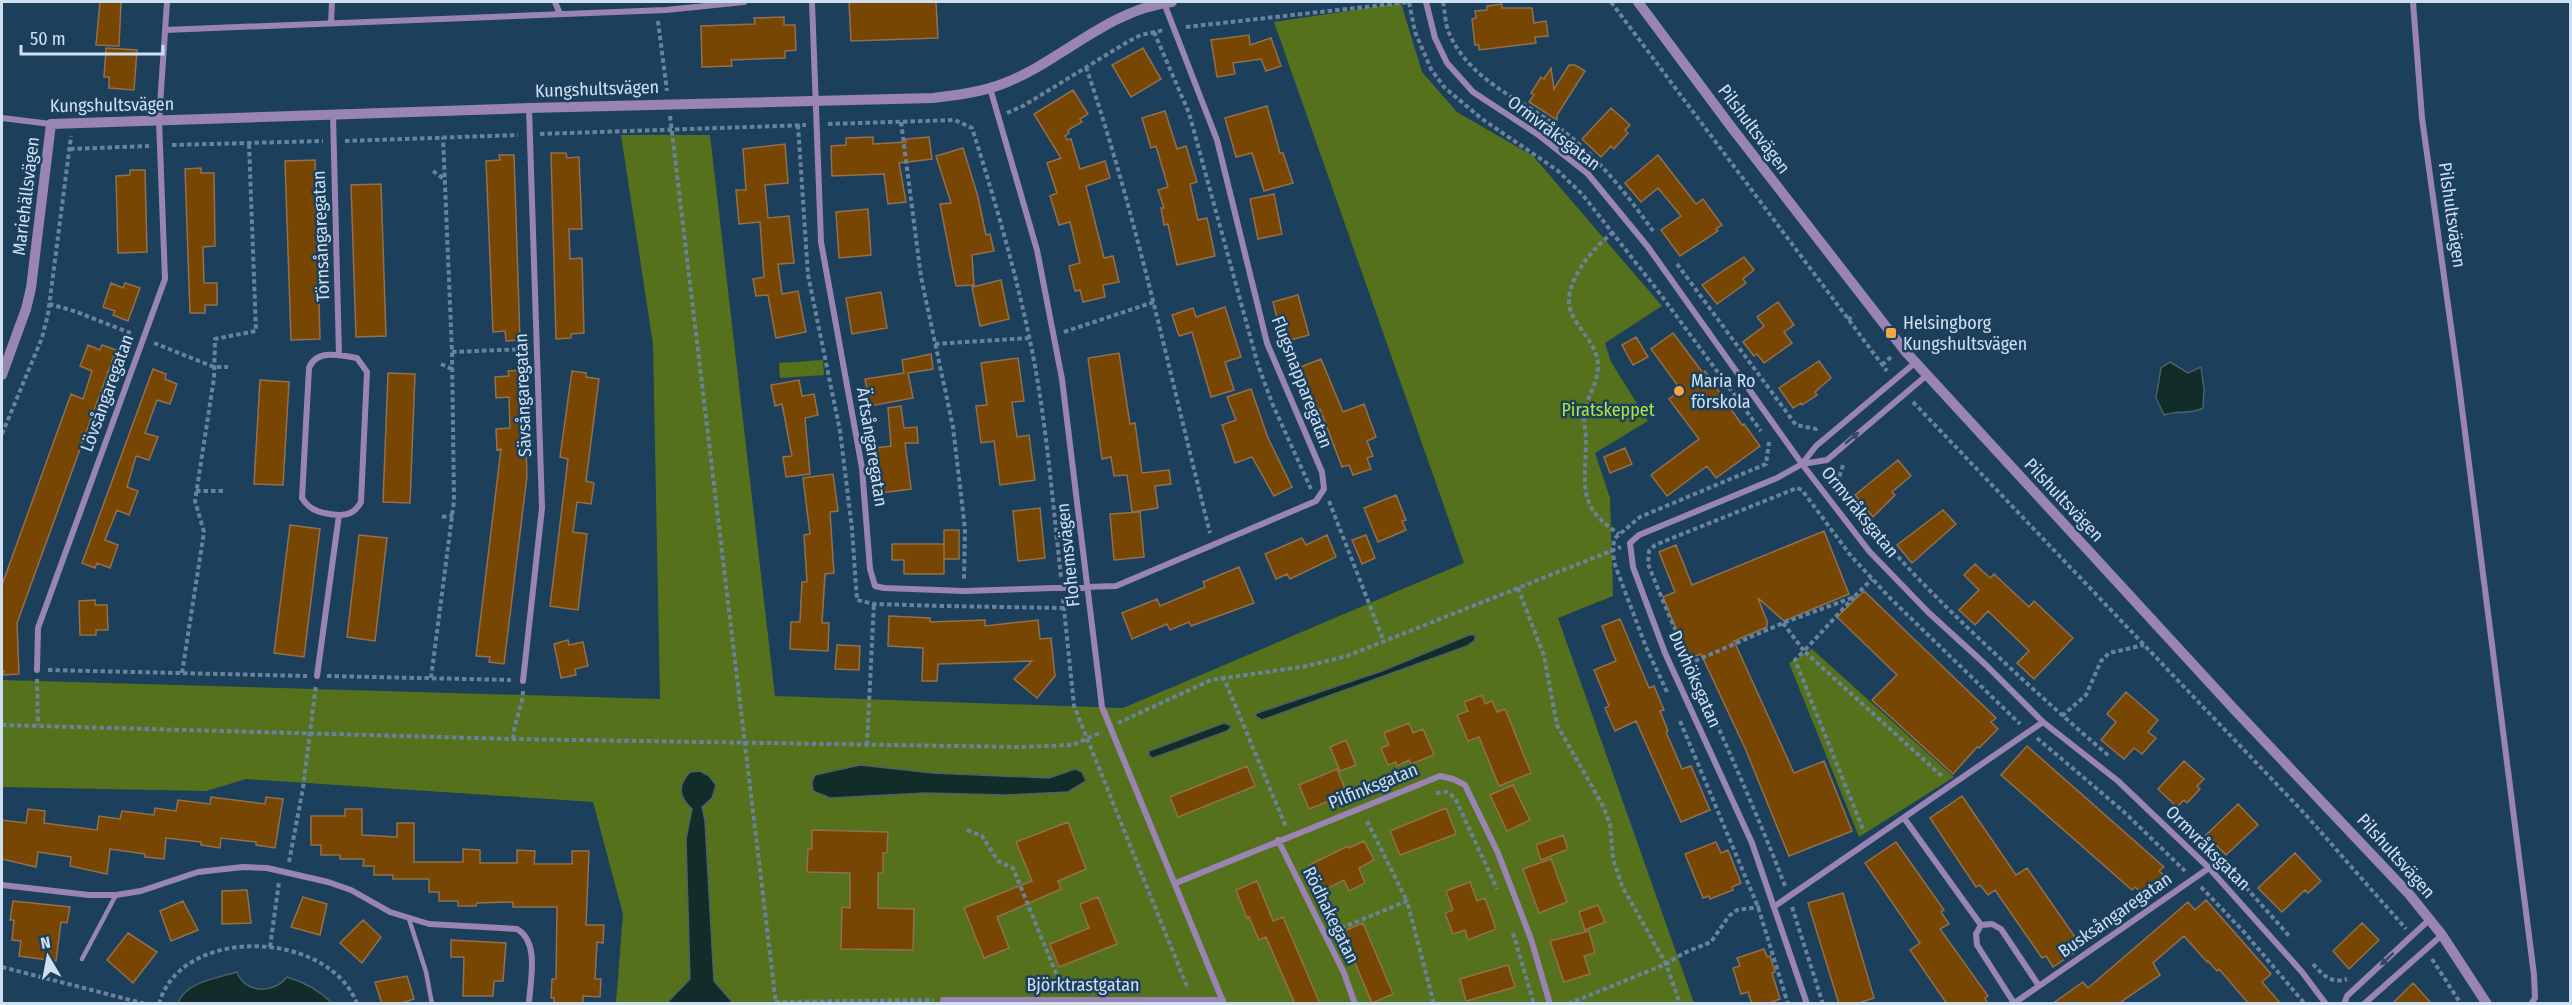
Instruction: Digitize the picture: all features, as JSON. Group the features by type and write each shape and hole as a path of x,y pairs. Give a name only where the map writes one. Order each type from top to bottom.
{"street":[{"name":"Lövsångaregatan","path":"37,670 38,628 165,279 159,120 167,2"},
{"path":"331,23 332,2"},
{"path":"555,2 560,14"},
{"path":"663,2 666,10"},
{"path":"165,30 666,10 744,2"},
{"name":"Ärtsångaregatan","path":"812,2 824,269 862,468 870,569 876,586"},
{"name":"Kungshultsvägen","path":"2,118 51,124 529,108 933,98 990,88 1019,76 1125,14 1168,2"},
{"name":"Flugsnapparegatan","path":"1168,2 1174,29 1217,140 1267,343 1322,472 1324,489"},
{"name":"Ormvråksgatan","path":"1426,2 1435,38 1447,63 1473,92 1537,134 1588,174 1648,247 1802,464 1869,551 1928,612 2043,722 2118,781 2209,867 2302,972 2326,1004"},
{"name":"Pilshultsvägen","path":"1638,2 1800,216 1916,362 2233,708 2393,877 2442,935 2487,1004"},
{"name":"Pilshultsvägen","path":"2413,2 2422,118 2458,377 2534,975 2535,998 2531,1004"},
{"name":"Flohemsvägen","path":"990,88 1037,250 1062,379 1097,684 1102,707 1223,1002"},
{"name":"Sävsångaregatan","path":"523,681 541,528 529,108"},
{"name":"Törnsångaregatan","path":"333,115 339,355"},
{"name":"Mariehällsvägen","path":"2,375 26,309 31,288 51,124"},
{"path":"339,355 357,358 367,372 361,502 347,515 339,515 313,509 306,505 302,498 309,368 312,360 318,356 339,355"},
{"path":"1802,464 1816,446 1916,362"},
{"path":"1630,543 1639,535 1777,478 1802,464 1827,460 1928,375"},
{"path":"876,586 964,591 1116,586 1316,501 1324,489"},
{"path":"317,676 339,515"},
{"name":"Duvhöksgatan","path":"1630,543 1633,567 1665,653 1734,802 1775,906 1807,1004"},
{"path":"1775,906 2043,722"},
{"name":"Pilfinksgatan","path":"1176,883 1440,776 1453,779 1465,785 1498,853 1531,939 1550,1004"},
{"path":"1904,818 1981,925 1992,924 2001,929 2038,986"},
{"name":"Rödhakegatan","path":"1278,840 1344,973 1355,1004"},
{"path":"2,885 89,895 116,895 141,891 178,877 223,869 243,867 284,871 351,890 390,912 409,919 450,927 517,929 523,932 531,945 529,1004"},
{"name":"Busksångaregatan","path":"1981,925 1976,931 1977,945 2014,1003 2209,867"},
{"path":"2344,1004 2347,996 2430,919"},
{"path":"2364,1004 2442,935"},
{"name":"Björktrastgatan","path":"943,1000 1223,1002"}],"lane":[{"path":"82,959 116,895"},
{"path":"409,919 426,972 432,1004"}],"path":[{"path":"998,116 1023,106 1129,41 1154,32 1409,2 1415,32 1431,69 1444,87 1482,119 1557,170 1582,194 1771,444 1766,464 1640,517 1615,538 1612,550 1615,565 1642,637 1670,699"},
{"path":"656,10 776,1003 943,1000"},
{"path":"1154,32 1189,113 1258,365 1272,403 1316,501"},
{"path":"1086,68 1111,141 1154,302 1181,420 1214,546"},
{"path":"1062,70 1068,78"},
{"path":"70,149 955,120 972,128 1007,245 1029,338 1045,431 1074,706 1192,1000"},
{"path":"901,122 921,277 953,427 965,529 964,591"},
{"path":"431,678 454,501 452,352 443,138"},
{"path":"182,673 204,532 195,501 214,378 214,339 256,331 249,143"},
{"path":"434,171 444,179"},
{"path":"1612,232 1597,245 1574,280 1568,301 1572,315 1593,345 1598,366 1593,390 1585,408 1584,483 1588,504 1602,522 1619,534"},
{"path":"1054,336 1154,302"},
{"path":"1848,320 1854,315"},
{"path":"935,344 1029,338"},
{"path":"452,352 536,348"},
{"path":"441,364 452,369"},
{"path":"1843,464 1840,470 1840,486 1870,527 1918,579 2062,716 2114,760"},
{"path":"1324,489 1384,642"},
{"path":"196,490 224,491"},
{"path":"1787,492 1655,545 1649,550 1648,564 1689,664 1756,812 1789,897 1823,1004"},
{"path":"442,517 453,515"},
{"path":"2,725 310,732 513,740 1059,747 1087,740 1147,709 1223,676 1329,662 1630,543"},
{"path":"1868,843 1795,660 1872,579"},
{"path":"867,746 876,586"},
{"path":"1518,588 1544,656 1557,725 1603,806 1610,824 1617,872 1627,899 1666,964 1680,1004"},
{"path":"1689,664 1783,623 1854,597"},
{"path":"1783,623 1804,651 1952,785"},
{"path":"2062,716 2086,695 2101,661 2109,653 2144,645"},
{"path":"38,725 37,670 523,681 521,710 517,716 513,740"},
{"path":"270,947 303,788 317,676"},
{"path":"1223,676 1290,836"},
{"path":"1680,720 1758,907 1788,1004"},
{"path":"1430,796 1440,791 1447,792 1455,798 1499,894"},
{"path":"1357,825 1378,817"},
{"path":"1367,821 1407,901 1434,1004"},
{"path":"2187,827 2210,849"},
{"path":"967,830 982,836 998,861 1013,868 1067,1000"},
{"path":"2217,857 2295,942"},
{"path":"1325,935 1407,901"},
{"path":"1568,1004 1666,964 1684,953 1711,942 1729,916 1737,910 1775,906"},
{"path":"1509,922 1534,1004"},
{"path":"2396,934 2404,927"},
{"path":"159,1004 169,981 198,958 229,949 270,947 299,952 323,965 353,993 357,1004"},
{"path":"2426,949 2461,1004"},
{"path":"2310,960 2325,977 2343,981 2351,977"},
{"path":"2,967 146,1004"}],"green space":[{"name":"Piratskeppet","path":"1401,3 1422,72 1457,112 1533,156 1662,306 1605,343 1611,362 1648,421 1595,453 1610,498 1613,596 1558,618 1694,1003 616,1003 623,914 593,802 246,779 206,791 2,787 2,680 660,699 653,344 621,135 710,135 775,696 1123,708 1464,563 1274,22"},
{"path":"823,360 824,375 780,378 779,363"},
{"path":"1812,649 1954,777 1859,837 1789,663"}],"shaded area":[{"path":"2170,362 2188,373 2201,367 2204,389 2203,408 2164,415 2156,398 2161,368"},
{"path":"1469,635 1475,635 1475,640 1467,646 1262,720 1255,716 1257,713 1382,671"},
{"path":"1224,723 1232,726 1227,731 1153,758 1149,756 1149,751"},
{"path":"860,765 933,773 1049,778 1075,769 1082,772 1086,781 1068,792 1006,795 925,793 830,798 813,791 812,782 815,775"},
{"path":"700,771 709,776 716,785 712,798 702,807 705,821 714,981 733,1003 667,1003 690,979 686,839 692,809 682,796 681,787 690,772"},
{"path":"237,972 246,984 260,989 275,986 287,977 306,984 332,1003 178,1003 188,990 195,986"}],"building":[{"path":"100,2 121,2 119,46 96,45"},
{"path":"849,2 936,2 938,38 851,41"},
{"path":"1502,4 1502,8 1532,8 1534,23 1546,21 1548,36 1535,37 1536,43 1479,50 1479,45 1475,45 1472,19 1476,18 1475,11 1487,10 1487,6"},
{"path":"784,17 784,25 795,25 796,50 785,51 785,58 731,60 732,66 702,67 701,26 755,24 754,18"},
{"path":"1249,35 1250,45 1271,38 1281,66 1266,71 1261,59 1233,63 1235,74 1217,77 1211,40"},
{"path":"106,48 137,50 134,90 109,88 109,77 104,77"},
{"path":"1143,48 1161,79 1131,97 1112,65"},
{"path":"1569,65 1575,65 1585,71 1557,115 1557,120 1529,102 1534,95 1531,93 1541,77 1544,79 1551,68 1554,89"},
{"path":"1073,90 1088,114 1080,119 1082,122 1068,130 1069,133 1065,136 1067,140 1071,139 1080,169 1105,161 1110,178 1086,186 1104,258 1113,256 1119,282 1103,285 1105,297 1083,302 1080,290 1075,291 1069,266 1080,263 1070,222 1059,225 1050,196 1057,193 1047,163 1061,158 1034,114"},
{"path":"1267,106 1280,153 1283,153 1293,183 1264,191 1252,153 1236,157 1225,118"},
{"path":"1611,108 1630,125 1625,130 1628,133 1614,149 1611,146 1601,157 1582,139"},
{"path":"1165,111 1177,149 1186,146 1197,182 1190,184 1198,220 1207,218 1215,256 1177,265 1168,224 1164,225 1161,208 1164,208 1158,190 1168,187 1156,146 1151,148 1142,118"},
{"path":"873,137 873,144 906,142 906,139 929,137 932,159 899,163 906,202 888,204 884,174 832,176 831,146 846,145 846,138"},
{"path":"785,144 788,183 765,185 768,218 789,216 794,263 778,264 782,294 798,291 806,332 776,338 768,295 756,296 753,279 764,277 760,222 739,224 736,190 746,190 743,149"},
{"path":"963,148 978,197 986,235 990,234 994,251 972,255 974,285 956,286 940,204 951,203 936,156"},
{"path":"551,153 566,153 567,158 579,157 582,229 569,229 570,259 582,258 584,333 571,334 571,338 556,339"},
{"path":"499,155 514,155 520,340 506,341 505,331 493,332 486,161 500,160"},
{"path":"1658,155 1696,204 1703,199 1722,225 1716,229 1718,231 1680,256 1661,230 1681,216 1658,188 1641,202 1625,183"},
{"path":"315,160 320,339 291,340 285,161"},
{"path":"201,168 201,173 214,173 215,246 203,247 204,283 217,283 217,305 205,305 205,313 190,313 185,169"},
{"path":"130,170 145,170 147,252 118,253 116,176 130,175"},
{"path":"381,184 386,336 356,337 351,185"},
{"path":"1274,194 1282,234 1258,239 1250,199"},
{"path":"868,209 871,255 839,258 836,212"},
{"path":"1744,257 1754,270 1743,279 1746,283 1717,304 1702,285"},
{"path":"1001,280 1009,319 980,326 972,287"},
{"path":"111,283 123,288 125,283 140,288 128,321 113,315 115,311 103,307"},
{"path":"881,292 887,328 852,334 846,298"},
{"path":"1298,295 1309,335 1283,342 1273,302"},
{"path":"1778,302 1794,325 1784,332 1792,343 1764,363 1757,354 1754,356 1743,342 1764,326 1757,317"},
{"path":"1225,307 1241,357 1225,362 1234,390 1211,397 1192,332 1179,336 1172,315 1193,308 1196,317"},
{"path":"1673,333 1703,373 1705,371 1742,425 1744,424 1760,446 1716,478 1707,466 1667,496 1651,475 1699,439 1669,399 1681,390 1651,349"},
{"path":"1636,337 1648,357 1633,365 1622,345"},
{"path":"88,345 100,350 102,345 116,350 17,623 19,674 4,675 2,671 2,585 71,394 83,399 92,371 80,366"},
{"path":"1119,353 1130,424 1135,423 1142,473 1169,470 1171,484 1155,486 1158,508 1132,512 1127,475 1114,476 1111,457 1102,459 1088,358"},
{"path":"931,354 933,369 908,373 913,398 870,406 865,379 904,373 902,360"},
{"path":"1018,358 1024,401 1012,402 1017,437 1029,435 1035,480 1000,485 994,441 981,443 976,406 987,405 981,363"},
{"path":"1321,359 1343,412 1364,404 1376,437 1367,441 1373,456 1367,458 1371,469 1353,475 1349,465 1342,467 1320,409 1310,413 1293,370"},
{"path":"1819,361 1831,378 1815,392 1817,395 1793,408 1779,388"},
{"path":"153,369 166,374 165,379 177,384 170,404 157,400 145,433 158,437 149,460 136,456 127,487 138,491 129,515 117,510 105,540 118,545 110,568 97,563 95,568 82,563"},
{"path":"523,370 527,476 504,664 489,662 490,657 476,656 501,449 497,450 496,429 510,428 509,397 496,398 495,377 509,376 508,371"},
{"path":"572,371 586,373 586,377 599,379 586,481 594,483 591,504 577,502 573,532 587,534 578,610 550,606 568,459 560,457"},
{"path":"388,373 415,374 410,503 383,502"},
{"path":"260,380 289,382 283,485 254,484"},
{"path":"799,380 802,396 814,394 818,415 805,418 810,474 786,477 783,457 792,456 782,404 775,406 771,385"},
{"path":"1251,389 1268,438 1292,487 1274,496 1252,457 1235,463 1222,425 1236,420 1227,397"},
{"path":"901,406 904,428 917,427 918,443 905,443 911,489 881,493 875,448 891,446 888,408"},
{"path":"1625,448 1632,464 1610,473 1604,457"},
{"path":"1898,460 1911,476 1892,492 1895,495 1873,517 1855,495"},
{"path":"833,474 838,511 830,512 834,573 825,574 822,623 829,623 828,651 790,649 791,622 800,622 802,582 807,582 804,535 810,534 803,478"},
{"path":"1396,495 1406,520 1402,521 1406,530 1378,542 1364,508"},
{"path":"1040,508 1045,558 1018,561 1013,511"},
{"path":"1943,510 1956,524 1912,563 1897,545"},
{"path":"1140,512 1144,557 1114,560 1110,514"},
{"path":"290,525 320,529 304,657 274,653"},
{"path":"944,530 959,530 959,559 944,559"},
{"path":"1824,531 1849,594 1784,621 1758,598 1767,627 1734,641 1794,773 1824,761 1852,831 1789,856 1745,748 1701,654 1688,659 1663,597 1675,592 1659,552 1676,545 1692,585"},
{"path":"359,535 387,538 375,641 347,637"},
{"path":"1327,535 1336,557 1290,579 1287,574 1276,579 1265,554 1302,538 1306,545"},
{"path":"1366,535 1375,558 1362,564 1352,540"},
{"path":"892,544 944,544 944,574 904,574 904,560 892,560"},
{"path":"1975,564 1990,578 1994,574 2029,607 2034,601 2073,638 2034,679 2017,663 2029,651 1988,611 1975,625 1959,610 1979,590 1964,575"},
{"path":"1239,567 1254,603 1191,626 1189,622 1170,630 1167,624 1132,639 1122,613 1157,599 1160,606 1205,587 1203,582"},
{"path":"1864,591 1996,718 1991,722 1998,729 1979,748 1977,747 1953,774 1872,700 1897,675 1837,617"},
{"path":"95,600 95,605 107,605 108,630 96,630 96,635 80,635 79,601"},
{"path":"889,616 930,618 930,622 985,620 985,626 1038,620 1040,639 1051,638 1055,676 1037,698 1014,679 1032,661 938,664 937,681 922,681 923,648 888,646"},
{"path":"1620,619 1649,688 1654,686 1664,710 1660,711 1668,731 1666,732 1682,769 1691,766 1710,810 1681,822 1636,721 1615,731 1605,708 1609,706 1594,670 1616,661 1602,626"},
{"path":"568,640 569,645 583,642 588,666 575,669 576,675 561,678 554,644"},
{"path":"837,645 860,646 859,670 835,669"},
{"path":"2126,692 2158,720 2148,732 2156,738 2142,754 2134,748 2124,759 2101,740 2116,722 2107,714"},
{"path":"1482,695 1485,704 1492,701 1497,712 1505,709 1531,773 1499,786 1479,737 1468,741 1457,715 1468,711 1464,702"},
{"path":"1409,723 1413,733 1423,729 1434,755 1411,764 1409,760 1397,766 1396,762 1388,765 1381,748 1389,745 1384,733"},
{"path":"1346,740 1356,765 1340,771 1330,747"},
{"path":"2027,746 2164,867 2159,871 2166,877 2148,898 2135,887 2132,890 2001,775"},
{"path":"2184,761 2204,779 2197,786 2200,789 2187,803 2184,800 2177,807 2158,789"},
{"path":"1247,766 1255,786 1178,817 1170,797"},
{"path":"1337,769 1347,794 1309,809 1299,785"},
{"path":"1513,785 1530,820 1507,831 1490,795"},
{"path":"1962,796 2016,875 2027,868 2082,947 2053,967 2046,956 2042,958 1995,890 1988,895 1980,885 1976,887 1930,818"},
{"path":"211,797 265,804 266,797 283,799 275,848 256,845 256,842 221,838 220,848 201,845 201,842 166,838 164,859 110,849 107,874 70,866 71,857 38,852 36,867 2,859 2,820 26,823 28,809 45,811 44,823 97,830 99,816 120,819 122,811 154,815 155,808 176,811 178,800 210,804"},
{"path":"2238,804 2258,825 2226,855 2206,835"},
{"path":"1446,808 1456,834 1400,855 1390,831"},
{"path":"345,809 362,809 362,835 397,837 397,823 414,823 414,862 463,862 463,849 480,850 480,863 517,863 517,850 535,851 534,864 572,864 572,851 589,851 586,925 604,925 603,943 597,942 595,979 601,979 600,997 583,996 583,1004 554,1004 554,998 551,998 552,979 556,979 557,907 513,907 513,902 458,906 458,901 439,901 439,892 429,892 429,879 393,879 393,875 374,875 374,866 363,866 364,859 340,859 340,855 321,855 321,845 311,845 311,816 345,816"},
{"path":"1068,822 1086,869 1058,881 1061,889 997,917 1009,948 984,958 964,908 1032,881 1016,842"},
{"path":"812,830 888,832 887,853 883,853 883,873 878,873 878,908 914,909 913,950 841,949 842,907 850,908 850,873 807,872 808,849 812,849"},
{"path":"1563,835 1568,849 1541,860 1536,845"},
{"path":"1364,841 1374,860 1359,868 1365,883 1349,891 1344,880 1322,891 1309,865 1348,846 1349,848"},
{"path":"1716,842 1721,853 1728,850 1741,883 1732,887 1733,890 1710,899 1709,896 1703,898 1685,854"},
{"path":"1896,842 1944,910 1941,912 1949,924 1940,929 1988,996 1985,998 1988,1004 1947,1004 1910,950 1920,943 1865,863"},
{"path":"2295,853 2321,881 2308,893 2305,890 2282,912 2258,888"},
{"path":"1551,859 1567,902 1539,913 1523,869"},
{"path":"1257,881 1273,921 1283,917 1320,1004 1295,1004 1266,937 1259,940 1249,917 1247,918 1236,890"},
{"path":"1470,882 1477,901 1485,898 1496,929 1468,940 1465,930 1453,934 1445,913 1453,910 1446,891"},
{"path":"247,890 251,923 222,924 222,891"},
{"path":"1843,893 1874,998 1856,1004 1839,1004 1808,903"},
{"path":"303,897 327,904 320,935 291,927"},
{"path":"1098,897 1117,944 1059,967 1050,944 1089,928 1080,904"},
{"path":"2206,900 2271,974 2262,982 2281,1004 2249,1004 2219,969 2217,971 2207,962 2184,936 2153,963 2160,975 2118,1004 2052,1004 2083,982 2088,988 2188,902 2195,910"},
{"path":"13,901 70,907 67,923 61,922 56,961 19,956 21,941 12,940 14,920 10,920"},
{"path":"183,901 198,930 171,941 160,911"},
{"path":"1598,905 1605,922 1585,930 1579,912"},
{"path":"363,920 381,937 362,963 340,943"},
{"path":"1363,923 1393,994 1372,1003 1342,932"},
{"path":"2362,923 2379,940 2349,969 2333,951"},
{"path":"1589,931 1595,953 1584,956 1590,974 1564,982 1550,941"},
{"path":"128,933 157,952 133,983 107,960"},
{"path":"451,940 506,943 503,981 494,981 493,996 463,996 464,957 451,957"},
{"path":"1764,949 1767,957 1770,956 1775,972 1772,973 1780,999 1766,1004 1752,1004 1748,992 1741,994 1733,968 1740,966 1737,958"},
{"path":"1508,965 1515,987 1466,1001 1460,979"},
{"path":"407,976 414,999 399,1004 382,1004 375,982"},
{"path":"2413,983 2432,1004 2392,1004"}],"place":[{"name":"Helsingborg Kungshultsvägen","path":"1891,333"},
{"name":"Maria Ro förskola","path":"1679,391"}]}
